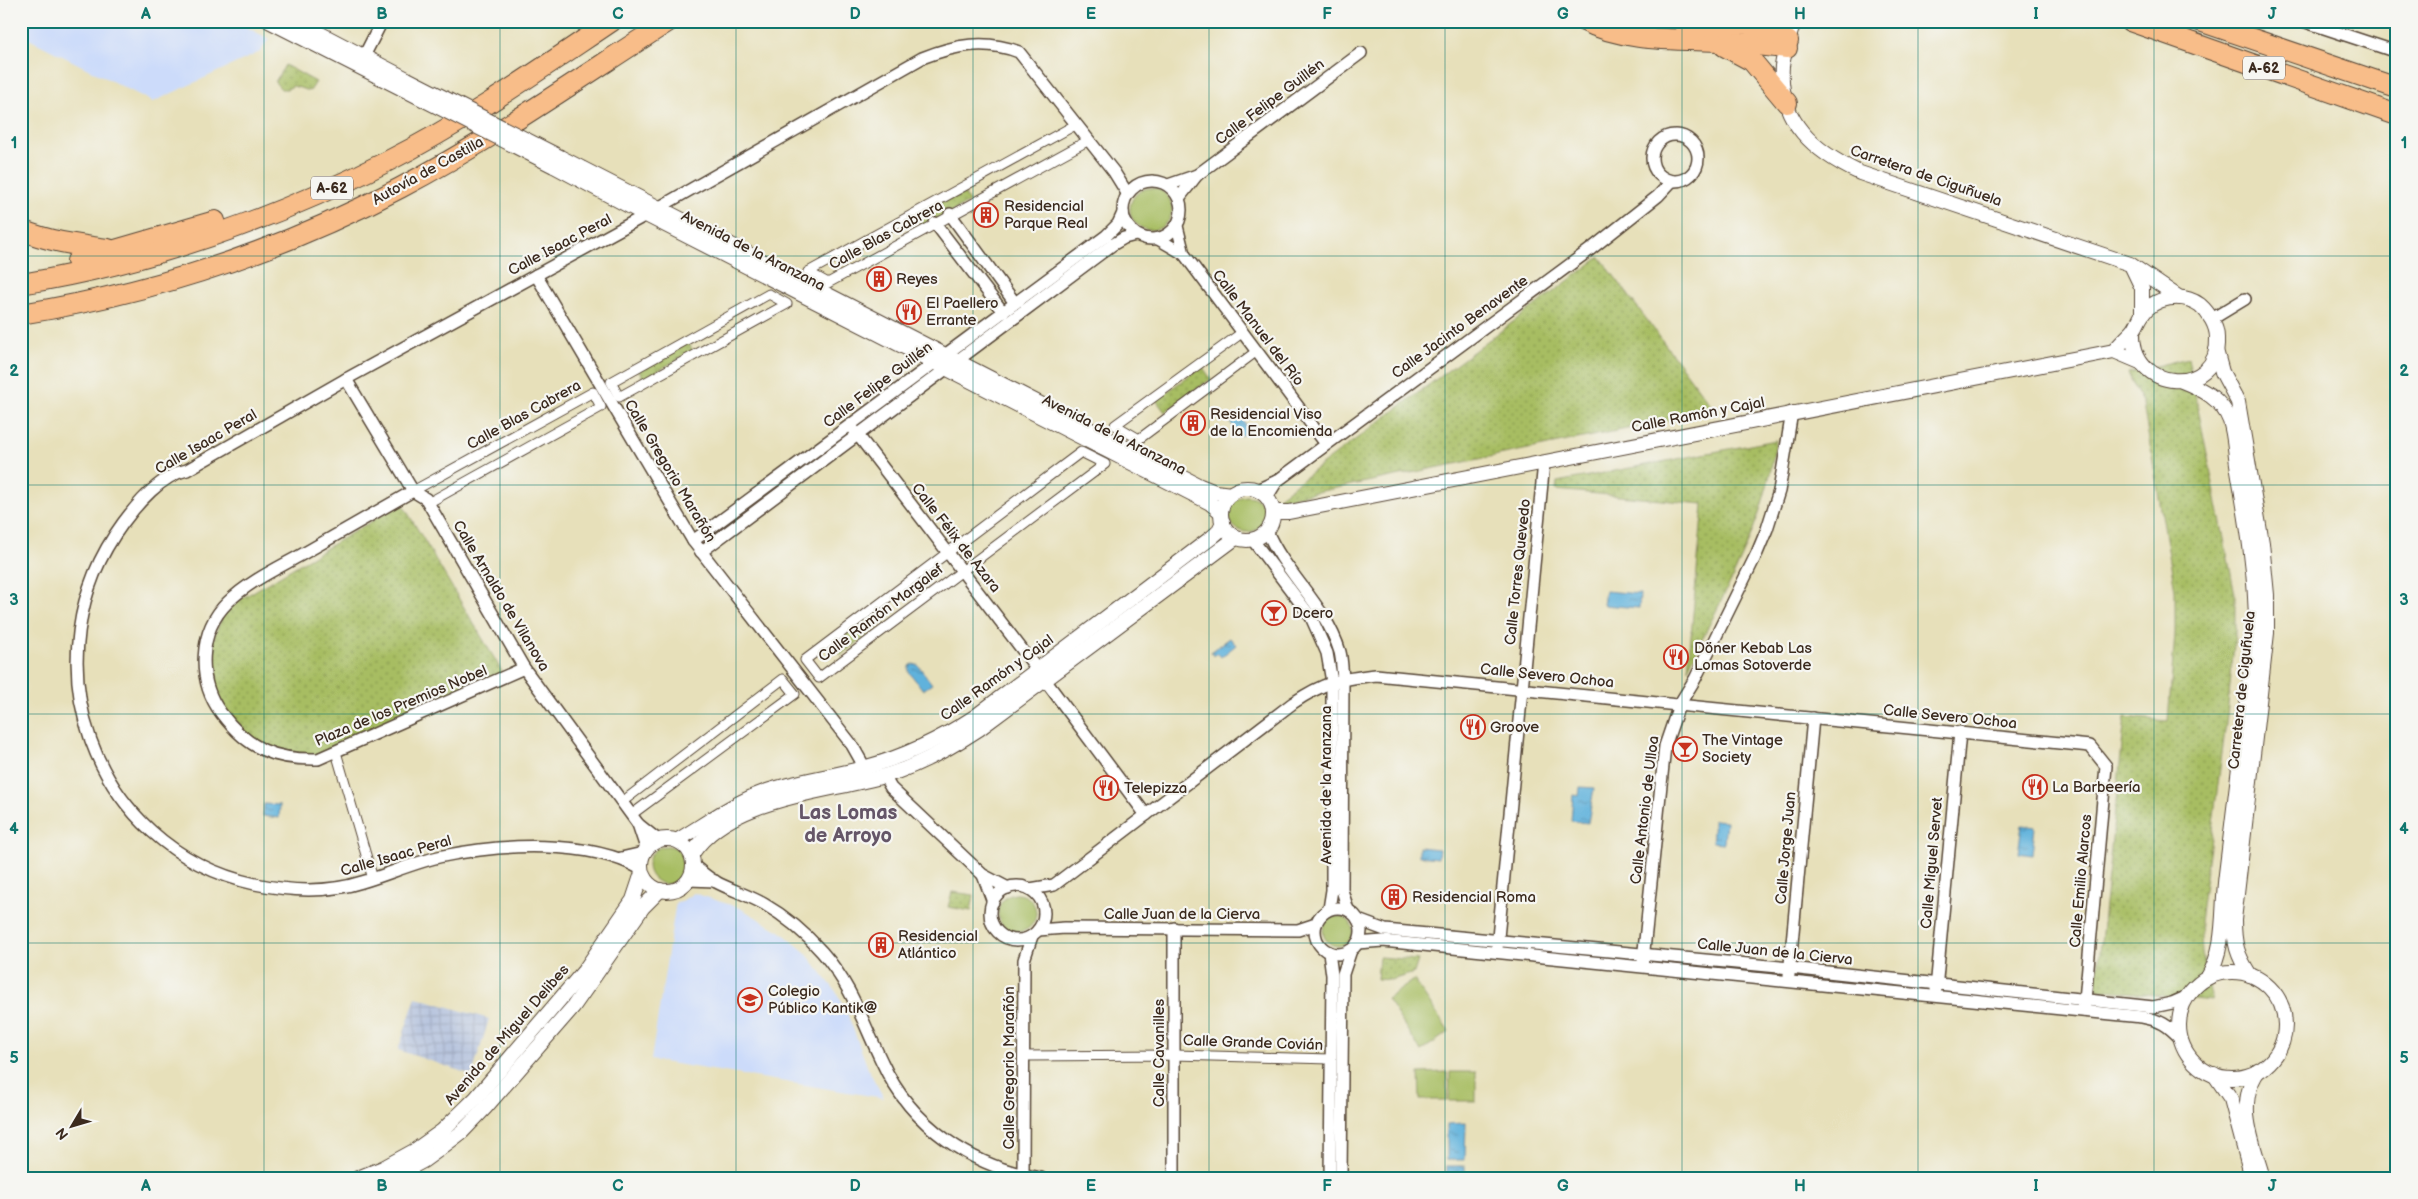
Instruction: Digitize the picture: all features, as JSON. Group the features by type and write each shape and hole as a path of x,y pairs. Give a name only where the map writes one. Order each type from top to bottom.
{"highway":[{"path":"21,271 96,257 113,250 227,218 324,179 398,144 608,21"},
{"name":"Autovía de Castilla","path":"21,284 140,260 247,224 323,192 389,161 451,126 612,21"},
{"name":"Autovía de Castilla","path":"21,314 68,307 194,272 273,246 338,219 469,150 669,21"},
{"path":"587,73 684,21"},
{"path":"1584,21 1599,29 1644,37 1787,45"},
{"path":"1612,21 1674,29 1708,28 1740,22 1766,29 1787,45"},
{"name":"A-62","path":"2130,21 2397,115"},
{"name":"A-62","path":"2200,21 2397,88"},
{"path":"1711,41 1737,51 1752,62 1787,103"},
{"path":"21,230 40,238 62,243 113,250"},
{"path":"21,326 108,306 194,272"}],"street":[{"name":"Avenida de la Aranzana","path":"269,21 405,84 945,362 1104,450 1210,503 1222,517"},
{"name":"Avenida de la Aranzana","path":"296,21 361,62"},
{"path":"361,62 382,21"},
{"name":"Carretera de Ciguñuela","path":"1794,21 1787,45 1782,75 1787,103 1799,129 1810,142 1837,162 1860,173 2130,264 2180,298"},
{"path":"2303,21 2324,24 2397,52"},
{"name":"Calle Isaac Peral","path":"641,871 621,858 557,848 519,848 472,851 415,863 373,879 341,887 314,890 280,888 253,883 217,872 168,844 130,808 108,777 93,750 84,724 76,674 76,651 80,616 91,579 110,540 136,507 154,489 178,472 192,467 346,379 652,212 922,58 964,45 978,44 1009,48 1019,52 1030,63 1077,124"},
{"name":"Calle Felipe Guillén","path":"1179,198 1197,175 1361,53"},
{"path":"1077,124 1114,172 1127,193"},
{"name":"Calle Blas Cabrera","path":"1077,124 808,272 828,283 950,214 1089,140"},
{"path":"1114,172 1140,183"},
{"name":"Calle Felipe Guillén","path":"1168,185 1197,175"},
{"name":"Calle Jacinto Benavente","path":"1262,493 1591,249 1658,196 1666,179"},
{"path":"1152,180 1168,185 1179,198 1182,207 1177,226 1166,236 1158,239 1136,235 1125,222 1122,213 1127,193 1140,183 1152,180"},
{"name":"Calle Felipe Guillén","path":"701,552 858,435 1003,312 1106,236 1118,224 1122,213"},
{"path":"950,214 1015,303"},
{"path":"935,223 1003,312"},
{"name":"Calle Manuel del Río","path":"1177,226 1184,254"},
{"name":"Calle Felipe Guillén","path":"692,541 850,424 945,362 1112,245 1124,238 1136,235"},
{"name":"Calle Manuel del Río","path":"1158,239 1184,254 1326,444"},
{"path":"2130,264 2142,288 2142,315"},
{"name":"Calle Gregorio Marañón","path":"536,275 692,541 852,745 865,768"},
{"path":"769,294 787,304 619,397 611,382 769,294"},
{"path":"2180,298 2201,306 2212,319 2217,337 2216,350 2210,364 2202,372 2182,381 2167,380 2153,374 2140,362 2114,351 2133,331 2142,315 2159,301 2180,298"},
{"path":"2212,319 2245,298"},
{"path":"2133,331 2133,338 2140,362"},
{"path":"1243,332 1114,425 1139,439 1257,351"},
{"name":"Carretera de Ciguñuela","path":"2216,350 2222,372 2238,402 2262,544 2267,595 2267,632 2234,920 2234,941 2240,958 2250,975"},
{"name":"Calle Ramón y Cajal","path":"1271,521 1289,512 1792,412 2114,351"},
{"name":"Calle Arnaldo de Vilanova","path":"346,379 413,491 428,502 524,668 635,820 649,847"},
{"name":"Carretera de Ciguñuela","path":"2182,381 2201,389 2215,399 2230,422 2251,546 2256,592 2256,628 2225,879 2222,942 2217,960 2208,977"},
{"name":"Calle Blas Cabrera","path":"413,491 593,392 601,407 428,502"},
{"name":"Calle Antonio de Ulloa","path":"1642,967 1665,746 1679,705 1695,679 1767,529 1779,492 1792,412"},
{"name":"Calle Félix de Azara","path":"850,424 1146,815"},
{"path":"1104,450 1127,433"},
{"name":"Avenida de la Aranzana","path":"1104,450 1215,492 1231,494"},
{"name":"Calle Ramón Margalef","path":"1104,450 1105,464 819,678 805,660 949,553 1081,452 1104,450"},
{"name":"Calle Torres Quevedo","path":"1497,947 1544,462"},
{"path":"1243,488 1262,493 1271,521 1252,539 1237,538 1227,530 1222,517 1223,505 1231,494 1243,488"},
{"name":"Plaza de los Premios Nobel","path":"413,491 243,589 227,603 218,614 208,638 203,664 210,696 228,723 259,750 296,760 318,759 524,668"},
{"name":"Calle Ramón y Cajal","path":"693,860 704,839 727,822 747,812 771,804 884,776 914,765 952,746 1211,538 1218,532 1222,517"},
{"name":"Avenida de la Aranzana","path":"1271,521 1274,549 1319,609 1331,629 1340,652 1343,678 1342,890 1348,910"},
{"name":"Calle Ramón y Cajal","path":"678,840 720,812 744,800 765,792 865,768 904,755 947,735 1041,674 1237,538"},
{"name":"Avenida de la Aranzana","path":"1252,539 1316,626 1327,653 1332,682 1332,890 1329,909"},
{"name":"Calle Ramón Margalef","path":"622,802 784,679 788,685 811,667"},
{"name":"Calle Severo Ochoa","path":"1042,904 1054,885 1293,704 1316,688 1343,678 1376,675 1960,732 2090,746 2099,755"},
{"path":"635,820 795,694 788,685"},
{"name":"Calle Jorge Juan","path":"1789,981 1813,718"},
{"name":"Calle Miguel Servet","path":"1936,996 1960,732"},
{"path":"336,752 373,879"},
{"name":"Calle Emilio Alarcos","path":"2084,1012 2106,766 2099,755"},
{"path":"884,776 891,788 983,875 1008,888"},
{"path":"693,860 689,880 677,890 660,890 652,887 641,871 649,847 668,838 678,840 686,845 693,860 715,881 766,905 793,924 822,952 851,993 863,1016 882,1063 905,1102 925,1123 972,1156 1023,1175 1041,1178"},
{"name":"Calle Isaac Peral","path":"621,858 649,847"},
{"name":"Avenida de Miguel Delibes","path":"358,1178 383,1168 414,1151 442,1131 476,1098 584,971 633,900 641,871"},
{"path":"983,875 993,902"},
{"path":"689,880 715,881"},
{"name":"Calle Severo Ochoa","path":"1030,890 1054,885"},
{"path":"1015,886 1030,890 1042,904 1044,917 1035,933 1025,939 1011,939 1004,936 993,925 991,917 993,902 996,896 1015,886"},
{"name":"Avenida de Miguel Delibes","path":"390,1178 423,1161 441,1148 462,1132 485,1108 574,1006 643,907 660,890"},
{"path":"1341,1178 1343,974 1354,946 1360,928 1358,920 1348,910 1339,908 1329,909 1321,915 1316,924 1315,936 1320,946 1328,952 1336,954 1354,946"},
{"name":"Calle Juan de la Cierva","path":"1044,917 1065,928"},
{"name":"Calle Juan de la Cierva","path":"1358,920 1385,930 1642,967 2158,1020 2168,1025 2181,1039"},
{"name":"Calle Juan de la Cierva","path":"1298,930 1316,924"},
{"name":"Calle Juan de la Cierva","path":"1035,933 1065,928 1174,928 1298,930 1315,936"},
{"name":"Calle Cavanilles","path":"1174,928 1174,1178"},
{"name":"Calle Gregorio Marañón","path":"1023,1175 1024,960 1035,933"},
{"path":"1011,939 1024,960"},
{"name":"Calle Juan de la Cierva","path":"1354,946 1383,941 1644,954 2085,998 2153,1007 2172,1003 2188,996"},
{"path":"1328,952 1332,965 1330,1178"},
{"path":"2258,1071 2231,1078 2214,1074 2196,1063 2187,1052 2181,1039 2179,1025 2181,1009 2188,996 2198,984 2208,977 2224,972 2250,975 2264,982 2274,993 2282,1007 2285,1023 2283,1040 2278,1052 2270,1062 2258,1071 2250,1082 2246,1107 2248,1124 2263,1178"},
{"name":"Calle Grande Covián","path":"1024,1056 1174,1055 1331,1060"},
{"path":"2214,1074 2231,1099 2252,1178"}],"shaded area":[{"path":"21,21 235,21 269,39 260,52 153,102 21,35"},
{"name":"Colegio Público Kantik@","path":"694,893 740,908 781,932 805,952 835,990 846,1010 869,1071 884,1098 651,1060 676,902 682,901"},
{"path":"416,997 489,1019 472,1075 398,1050"}],"green space":[{"path":"285,65 316,82 310,91 293,86 281,89 275,82"},
{"path":"961,188 969,202 923,228 915,214"},
{"path":"1155,188 1163,191 1169,197 1172,209 1169,221 1163,227 1147,230 1139,227 1133,221 1130,205 1133,197 1139,191"},
{"path":"1600,257 1715,411 1273,501"},
{"path":"686,338 693,351 643,379 637,366"},
{"path":"2188,358 2235,594 2235,635 2227,715 2200,922 2202,953 2212,1001 2096,989 2125,717 2168,721 2175,634 2175,590 2143,405 2128,373"},
{"path":"1202,366 1211,379 1165,412 1156,400"},
{"path":"1776,440 1771,472 1753,530 1729,585 1688,669 1703,504 1556,490 1557,482"},
{"path":"1247,496 1260,501 1265,514 1260,527 1247,532 1234,527 1229,514 1234,501"},
{"path":"402,503 506,678 318,755 300,756 261,747 245,735 217,703 207,671 211,644 223,615 236,602"},
{"path":"875,609 885,622 841,655 832,642"},
{"path":"667,846 680,852 686,865 680,878 667,884 654,878 648,865 654,852"},
{"path":"952,892 974,895 971,911 948,907"},
{"path":"1017,894 1030,900 1036,913 1030,926 1017,932 1004,926 998,913 1004,900"},
{"path":"1338,916 1349,920 1353,931 1349,942 1338,946 1327,942 1323,931 1327,920"},
{"path":"1379,957 1418,960 1414,973 1391,980 1377,979"},
{"path":"1414,980 1449,1032 1421,1051 1387,999"},
{"path":"1447,1072 1447,1100 1420,1100 1419,1073"},
{"path":"1450,1072 1476,1072 1476,1101 1449,1101"}],"water":[{"path":"1239,415 1249,429 1241,436 1230,422"},
{"path":"1605,591 1640,594 1639,608 1603,605"},
{"path":"1230,638 1236,645 1221,657 1217,653 1214,656 1211,652"},
{"path":"912,664 918,665 932,684 923,690 909,672 909,666"},
{"path":"1580,787 1594,788 1588,823 1571,821 1573,795 1579,796"},
{"path":"264,804 280,805 279,818 263,816"},
{"path":"1714,820 1726,821 1724,843 1712,842"},
{"path":"2022,825 2035,827 2032,855 2018,853"},
{"path":"1419,847 1439,849 1438,858 1419,856"},
{"path":"1466,1123 1465,1160 1447,1160 1447,1124"},
{"path":"1447,1166 1465,1166 1465,1176 1447,1176"}],"place":[{"name":"Residencial Parque Real","path":"986,215"},
{"name":"Reyes","path":"879,279"},
{"name":"El Paellero Errante","path":"909,312"},
{"name":"Residencial Viso de la Encomienda","path":"1193,423"},
{"name":"Dcero","path":"1274,613"},
{"name":"Döner Kebab Las Lomas Sotoverde","path":"1676,657"},
{"name":"Groove","path":"1473,727"},
{"name":"The Vintage Society","path":"1685,749"},
{"name":"La Barbeería","path":"2035,787"},
{"name":"Telepizza","path":"1106,788"},
{"name":"Residencial Roma","path":"1394,897"},
{"name":"Residencial Atlántico","path":"881,945"},
{"name":"Colegio Público Kantik@","path":"750,1000"}],"district":[{"name":"Las Lomas de Arroyo","path":"848,824"}]}
